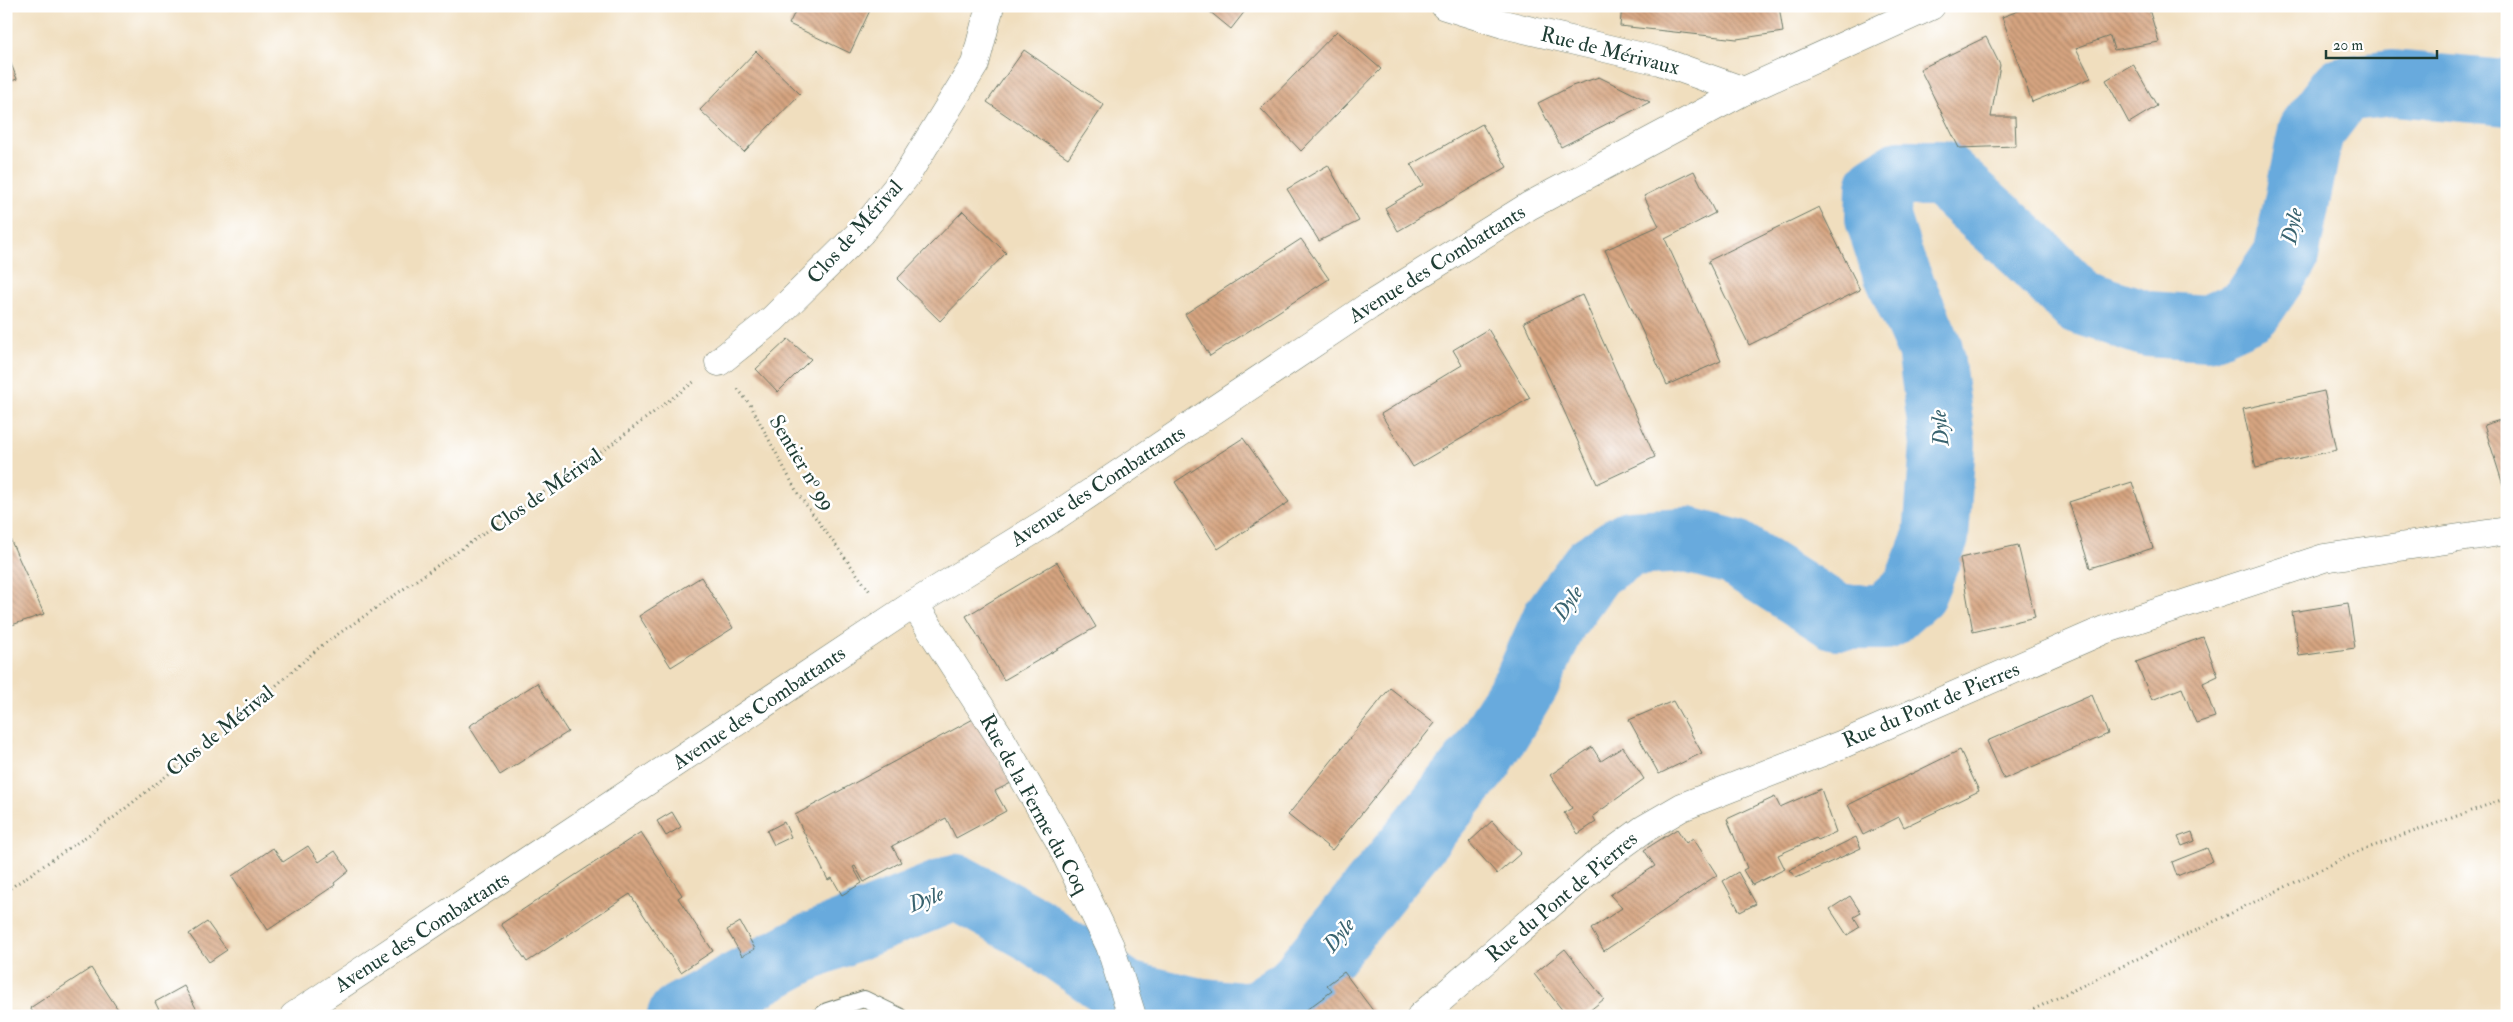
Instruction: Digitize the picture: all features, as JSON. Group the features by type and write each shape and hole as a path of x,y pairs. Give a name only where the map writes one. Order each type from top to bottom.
{"street":[{"name":"Clos de Mérival","path":"719,362 773,319 861,232 906,176 975,64 990,6"},
{"name":"Rue de Mérivaux","path":"1445,6 1503,24 1660,61 1744,91"},
{"name":"Avenue des Combattants","path":"294,1016 914,604 1047,522 1369,306 1529,206 1744,91 1931,6"},
{"name":"Rue du Pont de Pierres","path":"1420,1016 1600,861 1644,829 1682,807 1843,744 2104,630 2324,558 2507,531"},
{"name":"Rue de la Ferme du Coq","path":"914,604 998,734 1059,840 1110,946 1132,1016"}],"lane":[{"path":"820,1016 828,1011 864,999 899,1016"}],"path":[{"name":"Sentier nᵒ 99","path":"719,362 751,406 798,494 860,577"},
{"name":"Clos de Mérival","path":"6,890 112,819 238,719 322,646 596,456 719,362"},
{"path":"2020,1016 2357,852 2507,798"}],"building":[{"path":"798,6 872,6 850,53 789,24"},
{"path":"1203,6 1249,6 1231,29"},
{"path":"1622,6 1779,6 1783,32 1737,39 1620,26"},
{"path":"2032,6 2148,6 2159,42 2114,50 2110,36 2076,48 2091,78 2032,102 2002,17"},
{"path":"1337,31 1381,69 1301,151 1261,109"},
{"path":"1986,37 2000,65 1991,117 2015,117 2016,146 1959,148 1920,69"},
{"path":"1024,50 1104,105 1068,158 987,102"},
{"path":"6,51 17,79 6,83"},
{"path":"756,51 800,94 744,152 700,110"},
{"path":"2133,64 2157,106 2129,123 2106,80"},
{"path":"1599,77 1650,102 1561,147 1538,103 1572,86"},
{"path":"1482,124 1507,167 1398,231 1385,208 1423,185 1411,165"},
{"path":"1328,165 1359,221 1319,241 1287,189"},
{"path":"1694,171 1715,213 1665,239 1721,361 1667,385 1605,250 1659,226 1644,196"},
{"path":"1819,207 1860,290 1749,345 1708,261"},
{"path":"963,211 1006,253 940,321 897,279"},
{"path":"1301,239 1329,279 1210,356 1185,314"},
{"path":"1582,295 1655,457 1597,484 1524,322"},
{"path":"1488,329 1530,398 1413,467 1381,414 1462,365 1453,350"},
{"path":"788,339 811,359 778,392 756,369"},
{"path":"2324,391 2337,450 2256,468 2243,409"},
{"path":"2507,418 2507,484 2503,485 2484,425"},
{"path":"1243,438 1289,502 1218,549 1175,482"},
{"path":"2132,482 2153,548 2090,568 2069,502"},
{"path":"6,530 44,614 6,627"},
{"path":"2018,545 2035,617 1973,632 1960,558"},
{"path":"1057,562 1096,627 1004,680 966,616"},
{"path":"701,577 733,628 671,667 639,616"},
{"path":"2348,603 2355,648 2299,656 2292,612"},
{"path":"2203,637 2218,676 2203,683 2215,717 2196,723 2182,688 2152,700 2136,662"},
{"path":"537,683 568,732 500,775 469,726"},
{"path":"1390,688 1435,723 1332,850 1288,815"},
{"path":"2092,695 2108,734 2004,779 1987,741"},
{"path":"1673,701 1702,753 1659,774 1629,720"},
{"path":"977,717 1011,783 995,791 1006,811 956,838 946,818 892,846 901,862 864,882 855,866 853,867 862,883 842,895 832,878 828,880 795,815"},
{"path":"1592,747 1601,761 1623,747 1644,779 1593,816 1596,822 1578,834 1564,813 1572,808 1550,775"},
{"path":"1960,750 1979,791 1904,827 1899,817 1863,835 1848,805"},
{"path":"1821,789 1836,832 1818,840 1816,838 1778,855 1785,869 1752,885 1743,870 1747,868 1727,819 1775,797 1780,807"},
{"path":"672,812 681,827 666,836 657,821"},
{"path":"1492,821 1521,853 1497,874 1469,842"},
{"path":"784,822 791,837 774,845 767,831"},
{"path":"1677,829 1686,843 1693,838 1717,875 1604,951 1591,929 1622,908 1610,895 1655,866 1644,850"},
{"path":"641,832 682,895 678,898 713,951 681,972 630,894 527,962 501,924"},
{"path":"2192,832 2195,841 2182,846 2178,837"},
{"path":"1856,837 1861,848 1796,878 1789,870"},
{"path":"308,846 319,862 335,851 349,871 334,883 335,885 268,930 232,876 273,848 283,862"},
{"path":"2207,848 2213,861 2177,876 2172,862"},
{"path":"1738,872 1756,904 1740,912 1723,881"},
{"path":"1850,896 1861,913 1854,917 1860,927 1847,935 1830,909"},
{"path":"207,922 227,950 209,962 189,934"},
{"path":"740,922 755,949 742,956 727,930"},
{"path":"1565,949 1604,999 1583,1016 1567,1016 1534,974"},
{"path":"91,968 121,1014 36,1016 30,1008"},
{"path":"1344,972 1377,1016 1298,1016 1332,991 1327,985"},
{"path":"184,986 197,1010 187,1016 162,1016 155,1002"}],"waterway":[{"name":"Dyle","path":"1253,1016 1296,988 1481,758 1527,682 1555,619 1593,567 1630,543 1687,540 1733,552 1836,617 1885,617 1914,591 1936,537 1943,444 1930,349 1893,265 1878,218 1879,187 1901,173 1941,173 2027,250 2078,301 2147,324 2208,328 2250,309 2286,256 2311,131 2343,89 2393,83 2507,93"},
{"name":"Dyle","path":"680,1016 808,947 956,887 1031,928 1126,994 1195,1010 1252,1016"}]}
